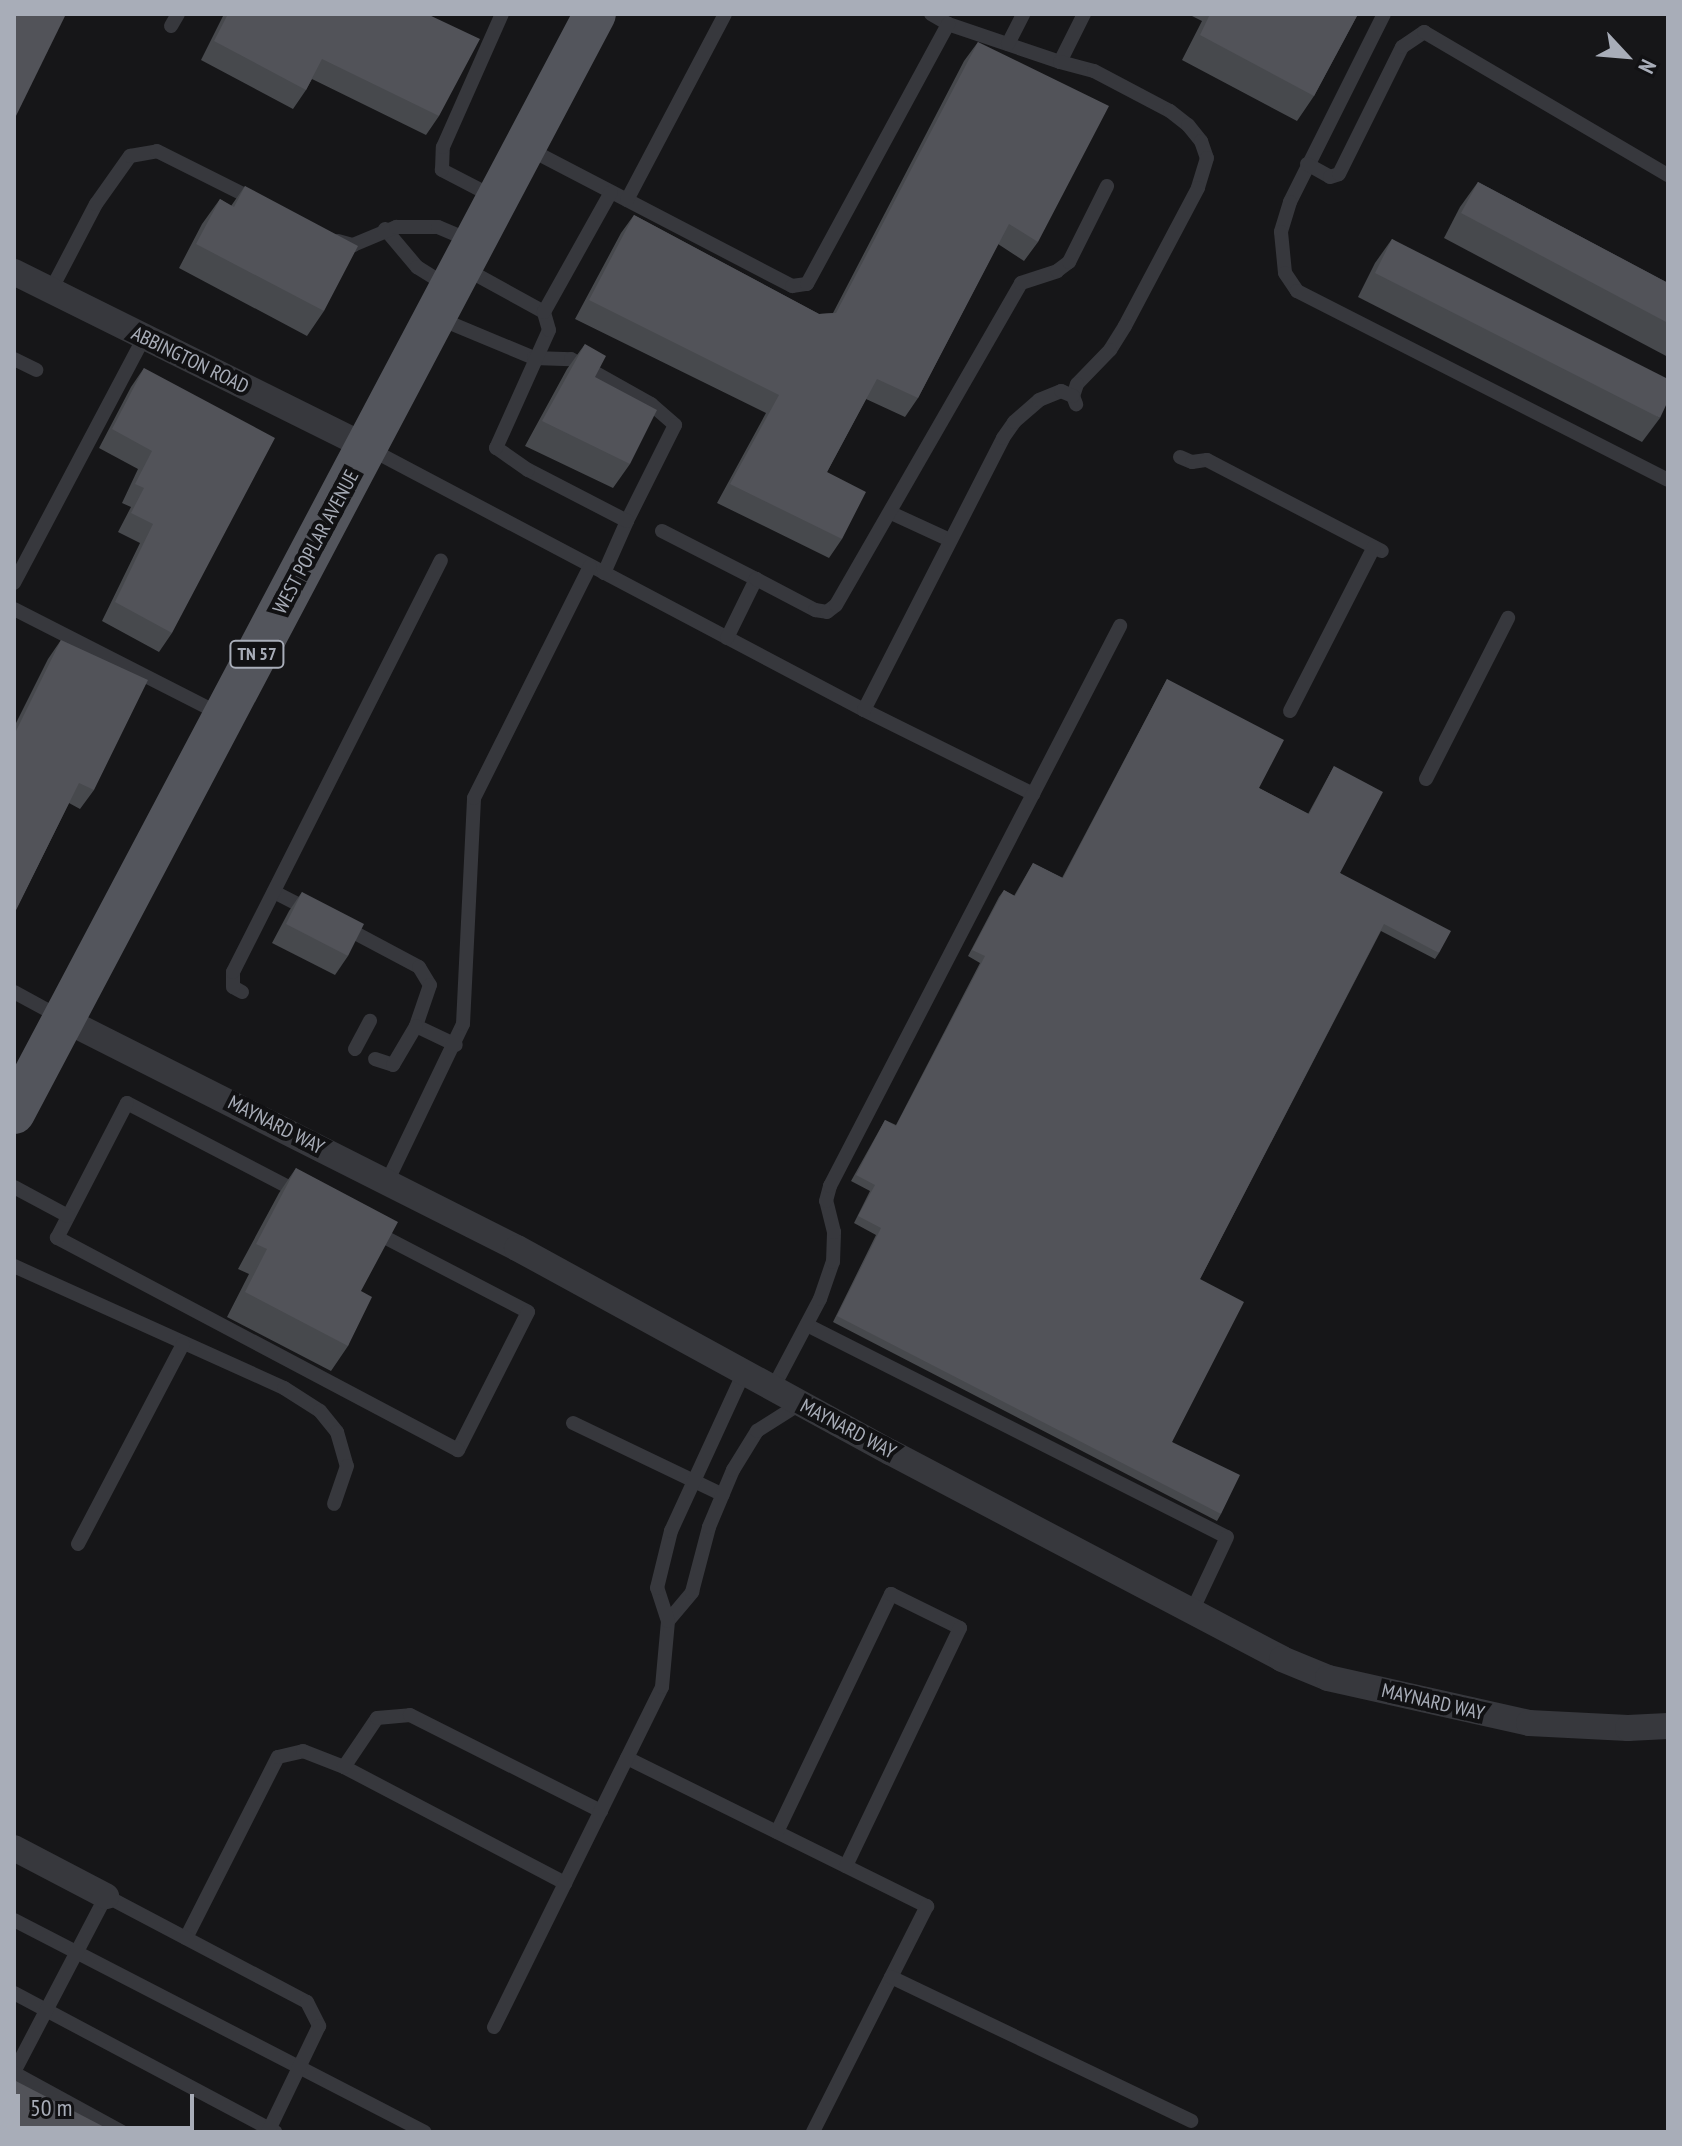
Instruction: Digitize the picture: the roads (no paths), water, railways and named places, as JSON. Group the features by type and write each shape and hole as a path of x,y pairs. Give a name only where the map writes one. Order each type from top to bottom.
{"main road":[{"name":"WEST POPLAR AVENUE","path":"14,1113 595,14"}],"street":[{"name":"ABBINGTON ROAD","path":"14,272 366,447"},
{"name":"MAYNARD WAY","path":"63,1019 387,1182 1192,1611 1328,1678 1529,1723 1628,1728 1668,1726"},
{"path":"14,1848 106,1896"}],"lane":[{"path":"498,199 442,170 443,147 502,14"},
{"path":"627,200 725,14"},
{"path":"864,710 1014,422 1039,400 1072,394 1110,350 1198,188 1207,158 1201,141 1188,125 1170,111 1094,71 948,24 931,14"},
{"path":"1008,44 1023,14"},
{"path":"1060,62 1084,14"},
{"path":"1384,14 1307,164 1281,232 1285,273 1297,291 1668,480"},
{"path":"525,147 792,286 807,284 948,24"},
{"path":"1307,164 1330,177 1339,174 1402,47 1424,32 1668,175"},
{"path":"51,290 96,204 130,156 157,151 268,206"},
{"path":"662,531 815,610 827,612 836,605 891,513 1021,283 1057,271 1069,262 1107,186"},
{"path":"611,192 544,312 549,330 496,448 528,470 627,521"},
{"path":"324,234 353,245 385,229 438,227 455,278 534,358 571,359 651,404 675,425 604,573"},
{"path":"385,229 417,267 544,312"},
{"path":"14,583 144,337"},
{"path":"14,359 37,370"},
{"path":"366,447 864,710 1033,794"},
{"path":"1180,457 1192,462 1207,460 1378,549 1290,711"},
{"path":"891,513 950,540"},
{"path":"242,992 230,981 441,561"},
{"path":"387,1182 456,1045 466,1000 474,798 590,566"},
{"path":"727,638 756,579"},
{"path":"14,609 224,716"},
{"path":"1426,779 1508,618"},
{"path":"773,1388 807,1325 833,1262 834,1232 827,1194 1120,626"},
{"path":"274,892 419,967 430,985 416,1026 393,1065 375,1059"},
{"path":"14,992 63,1019"},
{"path":"355,1049 370,1021"},
{"path":"416,1026 456,1045"},
{"path":"127,1103 528,1312 458,1450 57,1238 68,1216 127,1103"},
{"path":"14,1187 68,1216"},
{"path":"14,1266 284,1388 320,1411 337,1432 347,1466 334,1504"},
{"path":"807,1325 1227,1537 1192,1611"},
{"path":"78,1544 183,1344"},
{"path":"494,2027 662,1687 668,1621 657,1588 671,1531 744,1372"},
{"path":"668,1621 692,1592 709,1527 733,1470 757,1431 801,1403"},
{"path":"573,1423 723,1495"},
{"path":"777,1832 891,1594 960,1628 846,1866"},
{"path":"344,1767 377,1718 410,1715 601,1811"},
{"path":"186,1938 278,1757 303,1751 344,1767 565,1883"},
{"path":"627,1758 927,1906 813,2132"},
{"path":"14,1993 47,2011 271,2131 319,2026 307,2002 106,1896 78,1953 47,2011 14,2072 122,2132"},
{"path":"14,1920 425,2132"},
{"path":"891,1977 1191,2121"}]}
